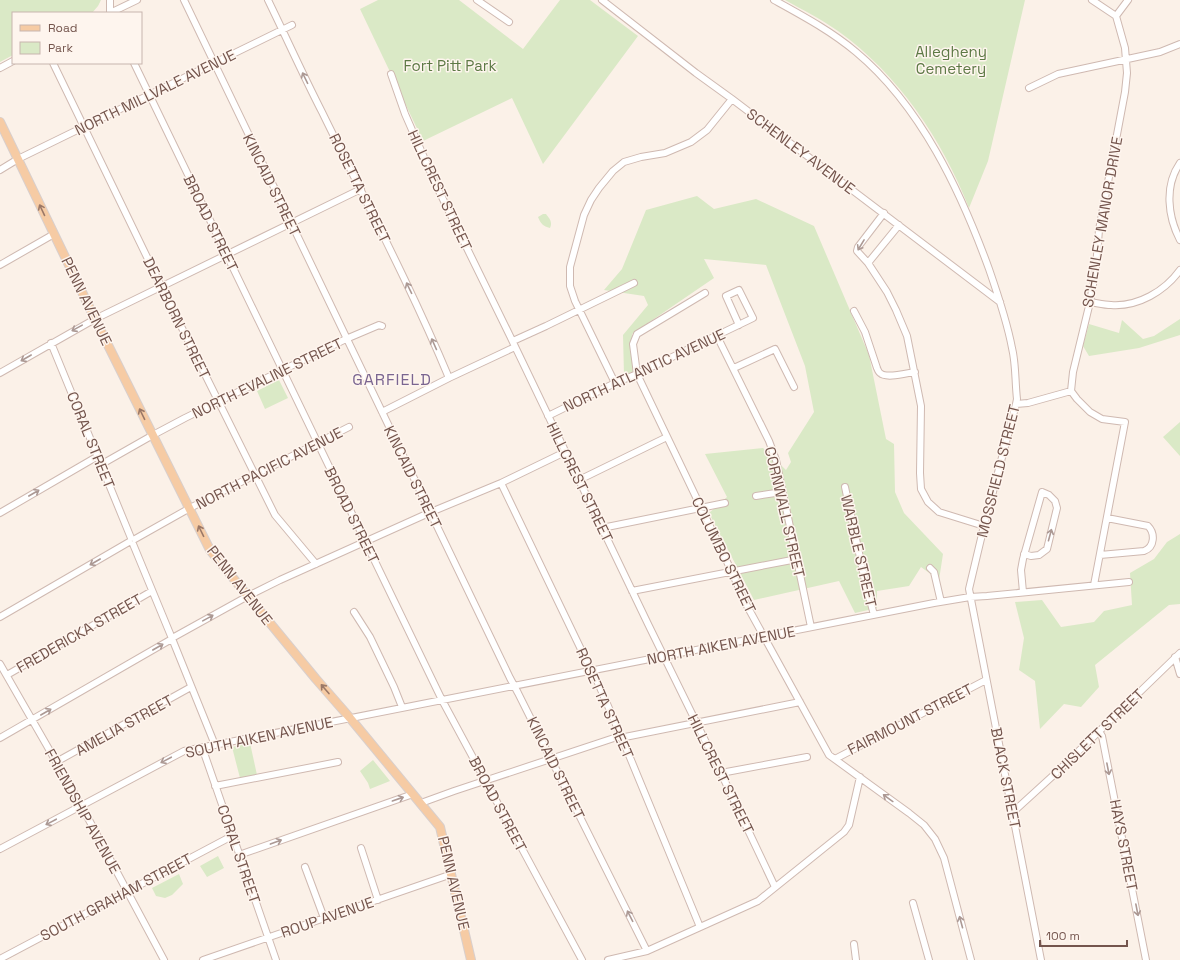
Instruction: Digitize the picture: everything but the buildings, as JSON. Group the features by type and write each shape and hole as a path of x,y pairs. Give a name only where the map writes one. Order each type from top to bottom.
{"main road":[{"name":"PENN AVENUE","path":"0,122 210,550 440,827 471,960"}],"street":[{"path":"110,0 110,12"},
{"path":"112,12 137,0"},
{"name":"KINCAID STREET","path":"184,0 498,653 648,951"},
{"name":"ROSETTA STREET","path":"268,0 419,310 449,378"},
{"path":"477,0 508,22"},
{"name":"SCHENLEY AVENUE","path":"602,0 696,73 884,213 1000,302"},
{"name":"MOSSFIELD STREET","path":"774,0 817,24 856,52 885,80 910,111 931,144 957,192 978,238 1000,302 1013,349 1017,399 969,589 970,597"},
{"path":"1092,0 1116,16 1128,0"},
{"name":"SCHENLEY MANOR DRIVE","path":"1071,391 1073,372 1090,302 1096,267 1099,230 1125,92 1127,73 1125,48 1116,16"},
{"name":"NORTH MILLVALE AVENUE","path":"0,170 18,159 292,25"},
{"path":"1029,88 1058,74 1160,52 1180,44"},
{"path":"0,68 12,62"},
{"name":"DEARBORN STREET","path":"54,64 161,286 275,515 316,564"},
{"name":"BROAD STREET","path":"134,64 442,700 582,960"},
{"name":"HILLCREST STREET","path":"391,74 405,114 422,154 775,887"},
{"path":"615,383 570,286 570,267 584,215 598,188 613,171 624,162 641,156 665,153 691,142 707,130 732,99"},
{"path":"1180,163 1176,169 1171,185 1169,202 1174,228 1180,240"},
{"path":"0,373 95,318 361,189"},
{"path":"884,213 858,247 857,251 868,263 887,292 907,336 921,406 921,489 928,502 939,512 984,526"},
{"path":"868,263 899,225"},
{"path":"0,265 54,234"},
{"path":"1090,302 1112,305 1124,304 1147,297 1164,287 1180,270"},
{"path":"382,412 634,283"},
{"name":"NORTH ATLANTIC AVENUE","path":"548,416 753,318 738,290 726,296 739,324"},
{"name":"COLUMBO STREET","path":"705,293 637,334 633,344 637,374 702,508 746,604 830,755 924,825 935,839 944,858 971,960"},
{"path":"854,311 865,332 880,373 885,376 893,376 915,372"},
{"name":"NORTH EVALINE STREET","path":"102,464 153,435 282,370 346,339 379,325 382,326"},
{"name":"CORNWALL STREET","path":"717,336 769,441 776,460 812,627"},
{"name":"CORAL STREET","path":"51,343 102,464 215,745"},
{"path":"734,368 775,349 794,387"},
{"path":"1016,404 1028,403 1071,391 1090,412 1102,419 1125,422 1094,585"},
{"name":"NORTH PACIFIC AVENUE","path":"0,617 190,508 349,427"},
{"path":"579,480 667,437"},
{"path":"0,738 248,596 431,512 501,483 566,452"},
{"path":"0,513 98,456"},
{"name":"ROSETTA STREET","path":"501,483 592,671 700,928"},
{"name":"WARBLE STREET","path":"845,487 865,581 874,615"},
{"path":"756,496 782,492"},
{"path":"1023,592 1021,570 1024,554 1042,492 1049,495 1055,501 1057,508 1046,549 1039,555 1032,556 1024,554"},
{"path":"602,528 725,502"},
{"path":"1100,555 1144,550 1151,546 1153,534 1148,526 1107,518"},
{"path":"632,591 797,559"},
{"path":"930,568 934,572 941,602"},
{"name":"NORTH AIKEN AVENUE","path":"350,718 941,602 970,597 1129,582"},
{"name":"FREDERICKA STREET","path":"7,676 152,591"},
{"name":"BLACK STREET","path":"970,597 1042,960"},
{"path":"354,612 370,637 402,707"},
{"path":"1178,655 1180,674"},
{"name":"CHISLETT STREET","path":"1012,813 1057,772 1178,655"},
{"name":"FRIENDSHIP AVENUE","path":"0,664 81,805 164,960"},
{"name":"FAIRMOUNT STREET","path":"835,758 986,680"},
{"name":"AMELIA STREET","path":"56,762 191,687"},
{"path":"421,803 617,737 800,702"},
{"name":"SOUTH AIKEN AVENUE","path":"0,849 184,751 350,718"},
{"name":"HAYS STREET","path":"1099,731 1102,736 1146,960"},
{"name":"CORAL STREET","path":"202,747 276,960"},
{"path":"721,773 807,756"},
{"path":"215,786 338,762"},
{"path":"608,960 648,951 758,901 844,832 849,825 860,777"},
{"path":"239,855 412,794"},
{"name":"SOUTH GRAHAM STREET","path":"0,959 232,836"},
{"path":"361,848 378,900"},
{"path":"305,867 324,918"},
{"name":"ROUP AVENUE","path":"203,960 452,874"},
{"path":"913,903 929,960"},
{"path":"854,944 856,960"}],"green space":[{"path":"0,0 101,0 93,12 12,12 12,56 0,62"},
{"name":"Fort Pitt Park","path":"378,0 459,0 523,49 560,0 590,0 638,36 543,164 512,98 423,141 360,9"},
{"name":"Allegheny Cemetery","path":"785,0 1025,0 988,161 969,208 946,157 932,133 899,88 860,48 838,31"},
{"path":"697,196 714,209 756,199 814,226 869,355 886,439 894,444 895,492 904,513 943,554 939,580 921,567 909,586 877,591 877,608 855,613 839,581 754,600 709,513 727,497 705,454 763,448 786,470 791,462 788,453 814,412 805,366 766,265 704,259 714,278 632,334 634,371 624,375 623,335 648,305 644,296 604,290 622,269 646,210"},
{"path":"546,214 550,220 550,228 542,224 538,217"},
{"path":"1180,319 1180,335 1139,348 1089,356 1083,346 1089,324 1119,333 1122,320 1143,339 1154,336"},
{"path":"279,380 288,398 265,409 257,391"},
{"path":"1180,422 1180,456 1163,437"},
{"path":"1180,534 1180,604 1169,605 1095,665 1099,687 1081,707 1064,704 1040,729 1035,681 1019,670 1024,638 1015,602 1042,600 1061,627 1094,622 1104,611 1132,605 1130,573 1154,559 1167,542"},
{"path":"250,743 257,775 240,778 232,747"},
{"path":"373,760 390,781 370,789 360,771"},
{"path":"218,856 224,868 207,877 200,866"},
{"path":"179,874 183,884 172,895 165,898 156,896 152,888"}],"district":[{"name":"GARFIELD","path":"392,379"}]}
